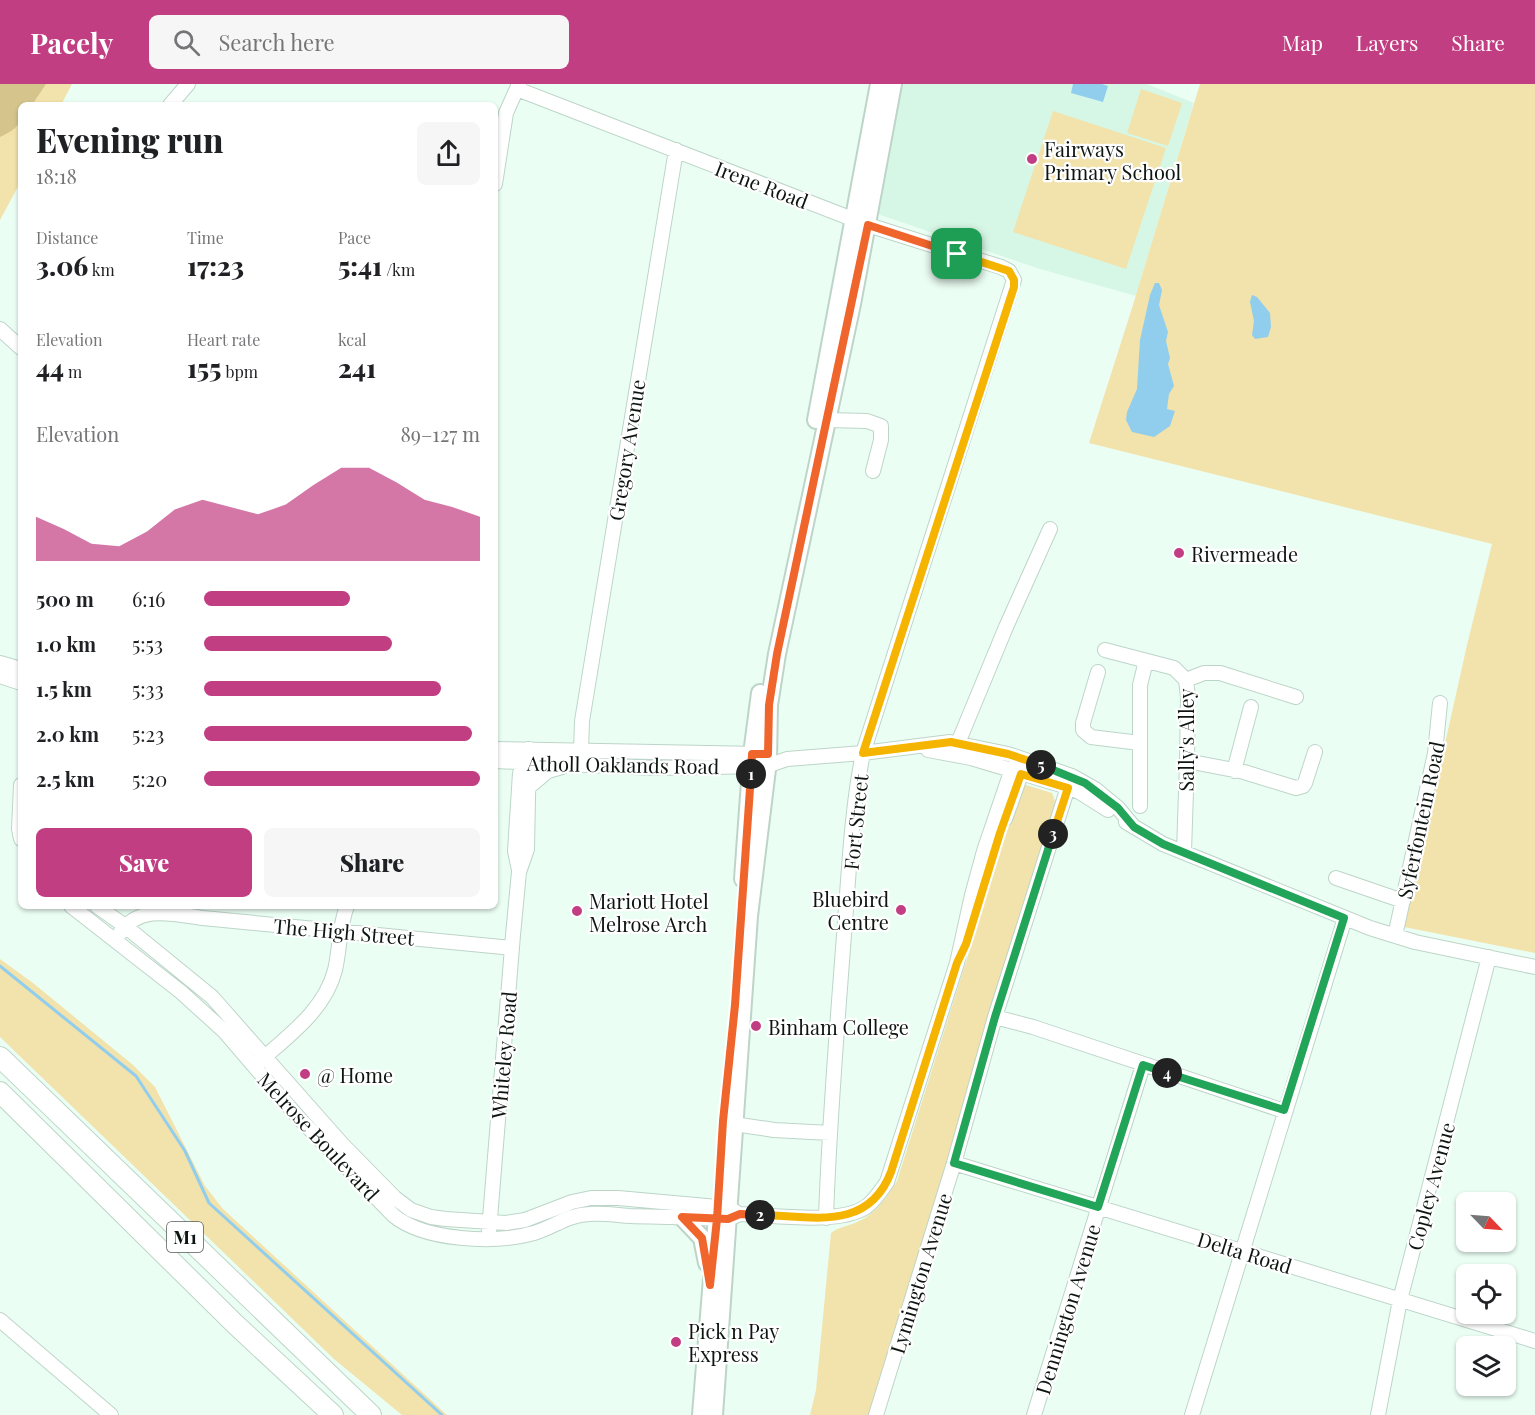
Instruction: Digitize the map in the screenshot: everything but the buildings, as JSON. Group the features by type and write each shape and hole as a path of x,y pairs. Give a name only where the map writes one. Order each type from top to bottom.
{"highway":[{"name":"M1","path":"0,1057 371,1415"},
{"name":"M1","path":"0,1092 235,1324 333,1415"},
{"path":"235,1324 254,1350 315,1415"}],"main road":[{"path":"701,1415 710,1285 726,1213 723,1121 760,760 777,654 828,420 861,223 879,84"},
{"path":"714,1415 766,654 815,424 893,84"},
{"path":"682,1217 702,1238 710,1285"}],"street":[{"path":"173,102 188,84"},
{"path":"498,165 506,113 518,86"},
{"name":"Irene Road","path":"518,86 861,223 1009,271"},
{"name":"Gregory Avenue","path":"581,750 582,721 676,150"},
{"name":"Fort Street","path":"826,1218 830,1133 856,787 863,753 1014,287 1014,280 1009,271"},
{"path":"0,329 18,344"},
{"path":"828,420 867,421 881,426 881,440 873,471"},
{"path":"958,743 1050,529"},
{"name":"Sally's Alley","path":"1105,650 1174,668 1185,680 1188,690 1184,852"},
{"path":"1140,806 1140,685 1146,661"},
{"path":"0,663 18,668"},
{"path":"1098,672 1083,730 1091,737 1140,742"},
{"path":"1185,680 1204,674 1220,673 1296,697"},
{"path":"0,676 18,682"},
{"name":"Syferfontein Road","path":"1395,936 1435,753 1440,703"},
{"path":"1234,771 1251,707"},
{"name":"Atholl Oaklands Road","path":"525,756 570,766 656,768 863,753 935,743 958,743 1021,758 1085,783 1118,808 1134,827"},
{"name":"Atholl Oaklands Road","path":"913,747 971,758 1081,793 1152,839 1344,918 1395,936 1535,967"},
{"name":"Atholl Oaklands Road","path":"498,757 581,750 760,760"},
{"path":"1187,761 1263,778 1289,788 1299,788 1305,783 1315,752"},
{"path":"633,753 650,761 656,768"},
{"name":"Whiteley Road","path":"488,1239 519,872 527,849 525,756"},
{"path":"726,1213 826,1218 860,1210 877,1197 887,1182 957,963 966,944 1021,758"},
{"path":"498,759 524,785 548,771 570,766"},
{"name":"Lymington Avenue","path":"876,1415 954,1163 995,1017 1068,788"},
{"path":"1336,878 1403,901"},
{"name":"Melrose Boulevard","path":"74,909 199,1007 224,1031 328,1149 403,1223 426,1232 488,1239 531,1233 579,1215 682,1217 726,1213"},
{"name":"Melrose Boulevard","path":"101,909 212,997 342,1144 402,1204 431,1217 490,1223 518,1222 580,1199 618,1198 726,1213"},
{"path":"255,1067 323,1000 334,974 346,909"},
{"name":"The High Street","path":"115,939 125,926 138,916 159,912 512,948"},
{"path":"1192,1415 1344,918"},
{"name":"Copley Avenue","path":"1378,1415 1400,1300 1489,957"},
{"path":"995,1017 1033,1027 1284,1110"},
{"name":"Dennington Avenue","path":"1034,1415 1143,1065"},
{"path":"734,1124 774,1130 830,1133"},
{"name":"Delta Road","path":"954,1163 1535,1341"},
{"path":"3,1325 111,1415"}],"shaded area":[{"path":"0,84 72,84 63,102 18,102 18,187 0,220"},
{"path":"0,84 46,84 34,102 18,102 17,126 0,137"},
{"name":"Fairways Primary School","path":"901,84 1147,84 1194,103 1136,296 1040,269 877,214"},
{"path":"1200,84 1535,84 1535,953 1404,927 1492,544 1089,443"},
{"path":"1141,89 1182,103 1168,146 1127,133"},
{"path":"1053,111 1166,148 1126,269 1013,232"},
{"path":"1026,785 1052,793 1055,801 1053,810 872,1415 810,1415 816,1390 831,1233 870,1215 897,1181 1016,803 1022,788"},
{"path":"0,959 133,1065 155,1087 205,1186 223,1209 447,1415 402,1415 334,1359 0,1037"}],"water":[{"path":"1073,84 1108,86 1103,102 1071,93"},
{"path":"1155,283 1159,283 1162,290 1159,305 1168,332 1166,341 1170,358 1168,364 1174,386 1169,394 1167,409 1175,411 1170,426 1154,437 1132,432 1126,420 1137,389 1140,340"},
{"path":"1252,295 1257,297 1270,313 1271,327 1268,337 1255,339 1252,335 1254,321 1250,302"}],"waterway":[{"path":"0,966 136,1076 185,1151 209,1203 442,1415"}],"place":[{"name":"Fairways Primary School","path":"1032,159"},
{"name":"Rivermeade","path":"1179,553"},
{"name":"Bluebird Centre","path":"901,910"},
{"name":"Mariott Hotel Melrose Arch","path":"577,911"},
{"name":"Binham College","path":"756,1026"},
{"name":"@ Home","path":"305,1074"},
{"name":"Pick n Pay Express","path":"676,1342"}],"route":[{"path":"957,254 868,225 777,654 769,705 768,754 752,754 735,1005 723,1121 717,1219 710,1285 702,1238 682,1217 717,1219 728,1219 740,1214 826,1218 864,1208 877,1197 887,1182 957,963 966,944 1000,833 1021,774 1068,788 995,1017 954,1163 1098,1207 1143,1065 1284,1110 1344,918 1152,839 1134,827 1118,808 1095,789 1071,776 1034,762 951,742 863,753 1014,287 1013,276 1009,271 957,254"}]}
